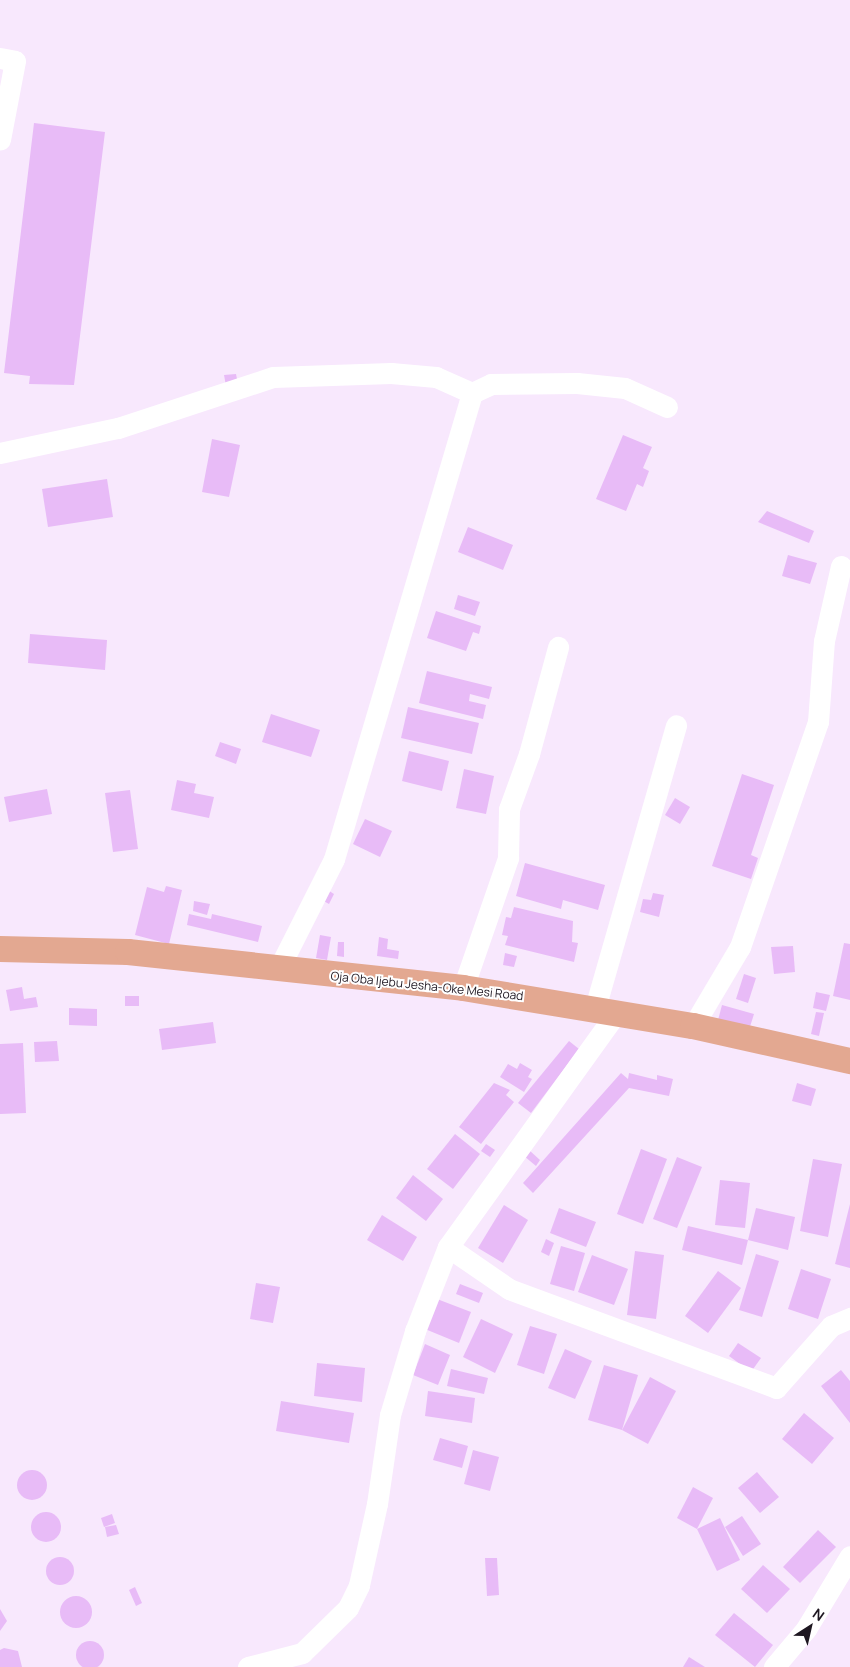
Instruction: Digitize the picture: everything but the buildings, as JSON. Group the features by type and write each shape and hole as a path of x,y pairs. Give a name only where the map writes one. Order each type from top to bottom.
{"main road":[{"name":"Oja Oba Ijebu Jesha-Oke Mesi Road","path":"0,949 128,952 278,970 463,988 606,1010 693,1026 850,1061"}],"street":[{"path":"0,58 15,61 0,140"},
{"path":"0,454 118,428 273,377 391,373 436,378 472,393 491,384 577,383 625,388 667,407"},
{"path":"278,970 334,859 472,393"},
{"path":"693,1026 740,947 818,722 824,640 841,566"},
{"path":"463,988 508,858 509,809 529,754 558,647"},
{"path":"248,1667 302,1653 348,1608 359,1585 377,1504 390,1415 415,1330 448,1248 606,1010 676,725"},
{"path":"448,1248 509,1289 776,1388 831,1326 850,1318"},
{"path":"774,1667 806,1629 850,1556"}]}
